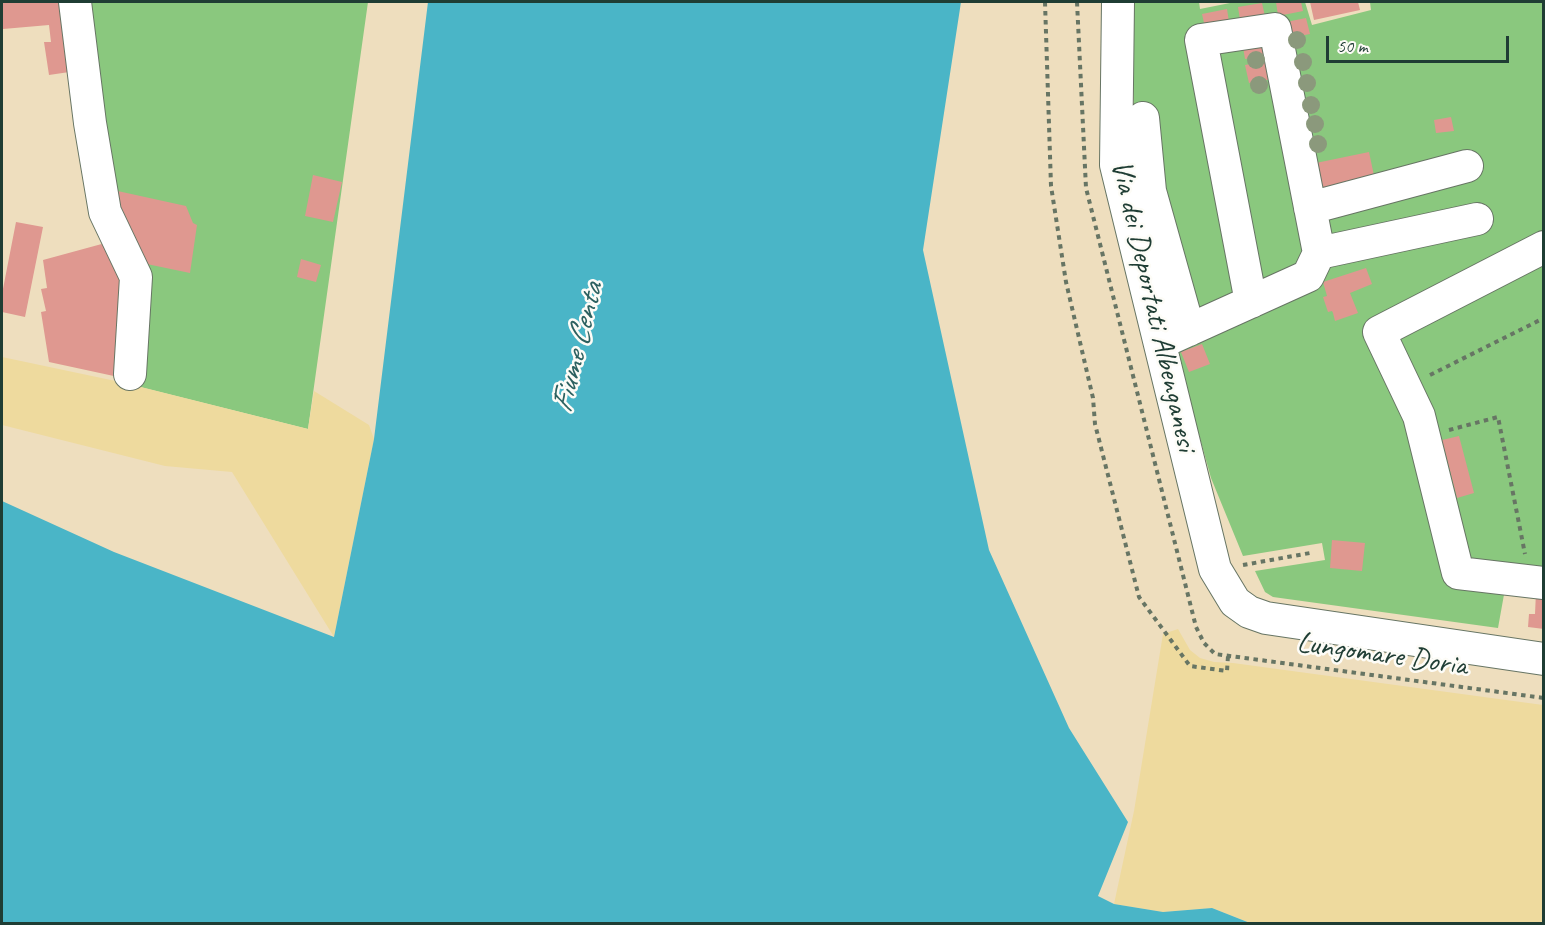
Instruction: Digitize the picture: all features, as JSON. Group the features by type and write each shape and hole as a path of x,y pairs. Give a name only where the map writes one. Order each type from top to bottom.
{"street":[{"path":"75,2 90,123 105,212 136,277 130,375"},
{"name":"Via dei Deportati Albenganesi","path":"1118,2 1116,165 1215,569 1235,603 1249,612 1266,618 1544,659"},
{"path":"1160,343 1251,302 1308,276 1319,253 1275,29 1201,40 1251,302"},
{"path":"1143,118 1150,190 1189,330"},
{"path":"1310,208 1467,166"},
{"path":"1319,253 1477,219"},
{"path":"1537,582 1458,573 1419,416 1378,332 1544,247"}],"path":[{"path":"1045,2 1051,186 1066,282 1093,398 1095,424 1139,597 1190,666 1227,671 1228,656"},
{"path":"1406,388 1544,318"},
{"path":"1424,437 1498,417 1537,582"},
{"path":"1215,569 1310,554"},
{"name":"Lungomare Doria","path":"1215,654 1544,698"}],"green space":[{"path":"81,2 368,2 308,429 140,387 141,276 111,211"},
{"path":"1132,2 1199,2 1200,9 1235,2 1305,2 1312,25 1371,10 1370,2 1543,2 1543,592 1505,589 1498,628 1273,597 1265,592 1255,571 1325,560 1322,543 1243,556 1211,478 1183,377 1135,170"}],"sand":[{"path":"2,357 125,383 308,429 314,391 369,425 374,439 334,637 232,472 165,466 2,425"},
{"path":"1178,629 1190,650 1200,658 1214,662 1543,705 1543,923 1250,923 1212,908 1163,912 1114,904 1134,811 1163,634"}],"water":[{"name":"Fiume Centa","path":"428,2 961,2 923,250 989,550 1069,728 1128,822 1098,896 1114,904 1163,912 1212,908 1250,923 2,923 2,501 114,552 334,637 374,439"}],"building":[{"path":"2,2 66,2 76,71 49,75 44,42 51,42 49,25 3,29"},
{"path":"1276,2 1301,2 1303,11 1278,16"},
{"path":"1310,2 1358,2 1360,10 1314,20"},
{"path":"1262,3 1266,21 1241,26 1238,7"},
{"path":"1227,9 1230,28 1206,32 1202,14"},
{"path":"1306,18 1310,34 1284,39 1281,23"},
{"path":"1267,36 1270,55 1245,59 1242,41"},
{"path":"1270,61 1273,79 1249,83 1245,65"},
{"path":"1451,117 1454,131 1436,133 1434,120"},
{"path":"1369,152 1376,185 1318,197 1311,164"},
{"path":"313,175 342,182 333,222 305,216"},
{"path":"113,190 186,206 193,223 197,225 190,273 142,263"},
{"path":"16,222 43,227 25,317 2,312 2,294"},
{"path":"109,242 123,291 123,378 49,362 41,312 46,311 41,289 47,288 43,260"},
{"path":"301,259 321,265 316,282 297,277"},
{"path":"1366,268 1372,284 1350,293 1358,313 1335,321 1332,311 1328,312 1323,297 1327,296 1323,282"},
{"path":"1202,344 1210,364 1189,372 1181,352"},
{"path":"1459,436 1474,493 1457,498 1442,440"},
{"path":"1332,540 1365,543 1362,571 1330,568"},
{"path":"1536,592 1544,594 1544,629 1528,627 1529,614 1535,614"}]}
